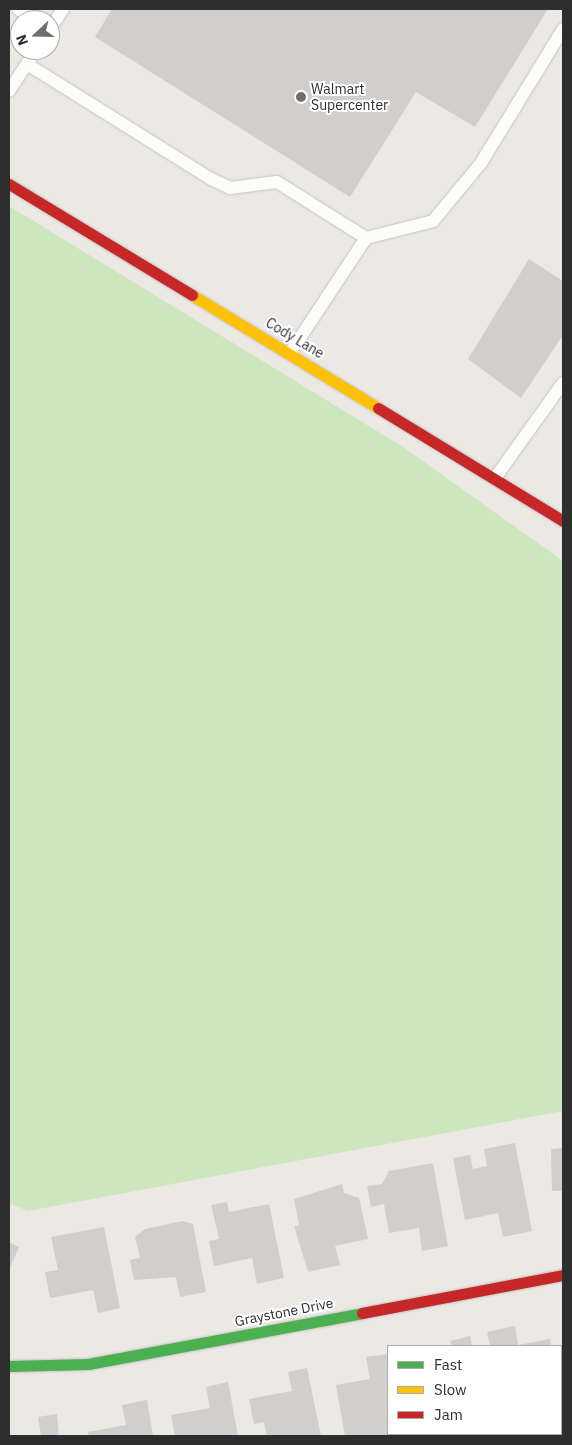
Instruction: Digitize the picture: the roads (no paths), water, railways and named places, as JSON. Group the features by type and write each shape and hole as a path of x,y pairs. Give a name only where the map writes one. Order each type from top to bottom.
{"street":[{"name":"Cody Lane","path":"9,184 290,353 563,521"},
{"name":"Graystone Drive","path":"9,1366 88,1364 563,1275"}],"lane":[{"path":"290,353 366,238 434,221 481,163 563,29"},
{"path":"9,91 29,60"},
{"path":"26,64 211,179 230,188 277,182 366,238"},
{"path":"495,478 563,383"}],"place":[{"name":"Walmart Supercenter","path":"301,97"}]}
